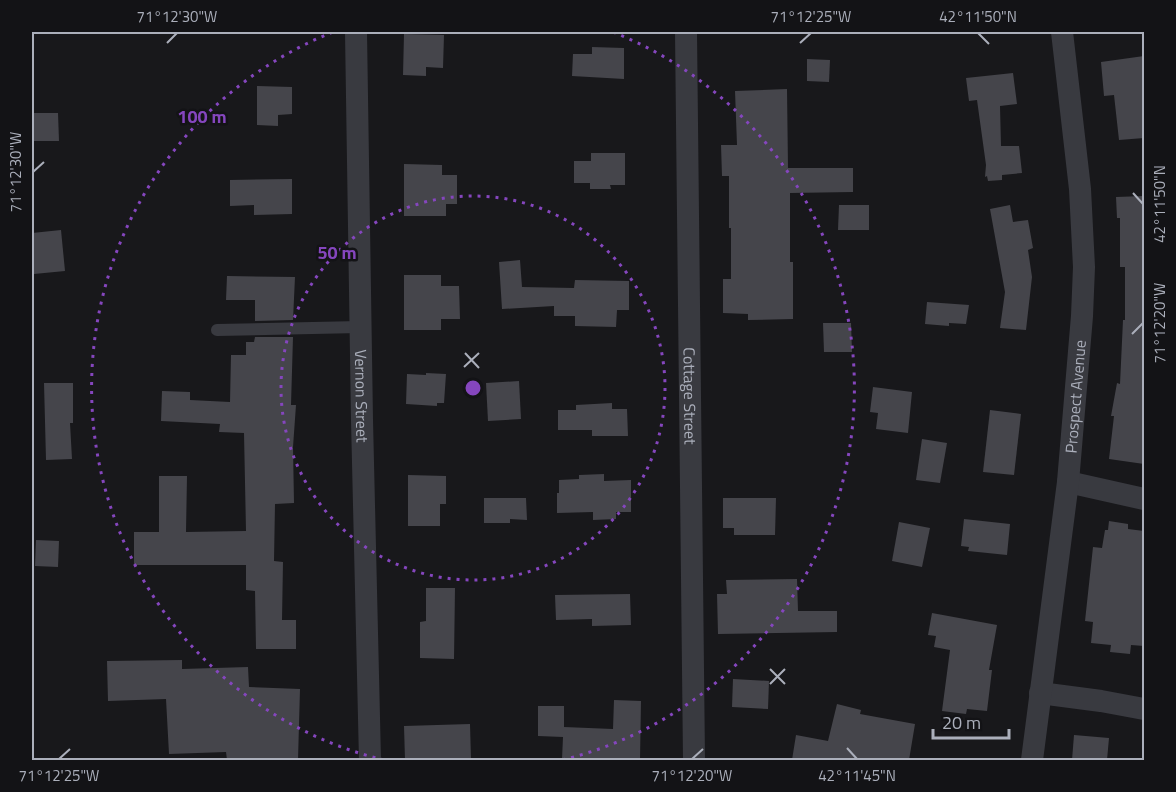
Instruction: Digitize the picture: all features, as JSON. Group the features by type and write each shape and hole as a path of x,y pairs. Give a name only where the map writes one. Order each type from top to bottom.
{"street":[{"name":"Vernon Street","path":"356,32 370,760"},
{"name":"Cottage Street","path":"686,32 694,760"},
{"name":"Prospect Avenue","path":"1032,760 1068,482 1082,316 1084,267 1080,189 1062,32"},
{"path":"1068,482 1144,500"},
{"path":"1041,693 1101,701 1144,710"}],"lane":[{"path":"217,330 360,327"}],"building":[{"path":"404,34 444,35 443,68 426,67 426,76 403,75"},
{"path":"592,47 624,48 624,79 572,76 573,54 592,54"},
{"path":"1144,56 1144,138 1119,140 1114,95 1104,96 1101,62"},
{"path":"807,59 830,60 829,82 807,81"},
{"path":"1013,73 1017,104 1000,106 1001,146 1019,146 1022,173 1002,175 1002,180 988,181 987,176 985,177 986,165 977,100 969,101 966,78"},
{"path":"257,86 292,87 292,114 278,115 278,126 257,125"},
{"path":"787,89 788,168 853,168 853,192 790,193 793,319 748,320 748,314 723,313 723,279 731,279 731,228 729,228 729,176 722,176 721,145 737,145 735,91"},
{"path":"33,113 58,113 59,141 33,141"},
{"path":"591,153 625,153 625,185 610,185 611,189 590,189 590,183 574,183 574,161 591,161"},
{"path":"404,164 442,165 442,175 457,175 457,204 446,204 446,216 404,216"},
{"path":"292,179 292,214 254,215 254,205 230,206 230,180"},
{"path":"1144,196 1144,464 1109,459 1114,416 1111,416 1117,383 1120,384 1123,320 1125,320 1125,267 1120,267 1120,218 1117,218 1116,197"},
{"path":"839,205 869,205 869,230 838,230"},
{"path":"1010,205 1013,222 1028,220 1033,248 1028,250 1032,277 1026,330 1000,328 1005,292 990,209"},
{"path":"61,230 65,271 34,274 32,233"},
{"path":"520,260 522,287 574,288 575,280 629,281 629,310 617,310 616,327 575,326 575,316 554,316 554,306 502,309 499,262"},
{"path":"404,275 441,275 441,286 459,286 460,319 441,319 441,330 404,330"},
{"path":"227,276 295,277 293,320 255,321 255,300 226,300"},
{"path":"927,302 969,305 966,324 949,323 949,326 925,324"},
{"path":"823,323 851,323 852,352 824,352"},
{"path":"255,337 293,337 291,405 296,405 293,447 294,503 275,504 274,561 283,562 282,620 296,620 296,649 256,649 255,591 246,590 246,565 134,565 134,532 159,532 159,476 187,476 186,532 246,531 244,433 219,432 220,424 161,421 162,391 190,392 190,400 230,402 231,355 246,355 246,342 254,342"},
{"path":"426,373 446,374 444,403 437,403 437,406 406,404 407,374 426,375"},
{"path":"519,381 521,419 488,421 486,383"},
{"path":"44,383 73,383 73,423 70,423 72,459 46,460"},
{"path":"873,387 912,392 908,433 876,429 878,413 870,412"},
{"path":"612,403 612,409 627,409 628,436 592,436 592,430 558,430 558,410 576,410 576,405"},
{"path":"990,410 1021,414 1014,475 983,472"},
{"path":"922,439 947,443 940,483 916,480"},
{"path":"604,474 604,481 631,480 631,512 616,512 616,519 593,520 593,512 557,513 559,480 579,479 579,475"},
{"path":"408,475 446,476 446,504 440,504 440,526 408,526"},
{"path":"484,498 526,498 527,520 510,519 510,523 484,523"},
{"path":"723,498 776,498 775,535 734,535 734,528 723,528"},
{"path":"964,519 1010,524 1007,555 968,551 969,547 961,546"},
{"path":"1109,521 1128,524 1128,529 1144,531 1144,646 1131,645 1130,654 1110,652 1111,645 1091,643 1093,622 1085,621 1093,547 1102,548"},
{"path":"899,522 930,528 922,567 892,561"},
{"path":"36,540 59,541 58,567 35,566"},
{"path":"797,579 798,611 837,611 837,632 718,634 717,594 727,594 726,580"},
{"path":"426,588 455,588 454,659 420,658 420,622 426,621"},
{"path":"630,594 631,625 592,626 592,619 556,620 555,595"},
{"path":"932,613 997,625 989,670 992,670 987,711 967,709 966,714 942,711 950,650 934,647 936,636 928,635"},
{"path":"182,660 182,669 248,667 249,687 300,689 298,760 227,760 226,752 169,754 166,699 108,701 107,661"},
{"path":"733,679 769,681 768,709 732,707"},
{"path":"614,700 641,701 640,760 562,759 563,737 538,736 538,706 564,706 564,727 613,729"},
{"path":"837,704 861,710 860,714 915,724 909,760 792,760 796,735 828,741"},
{"path":"470,724 471,760 405,760 404,726"},
{"path":"1074,735 1109,738 1107,760 1072,760"}]}
